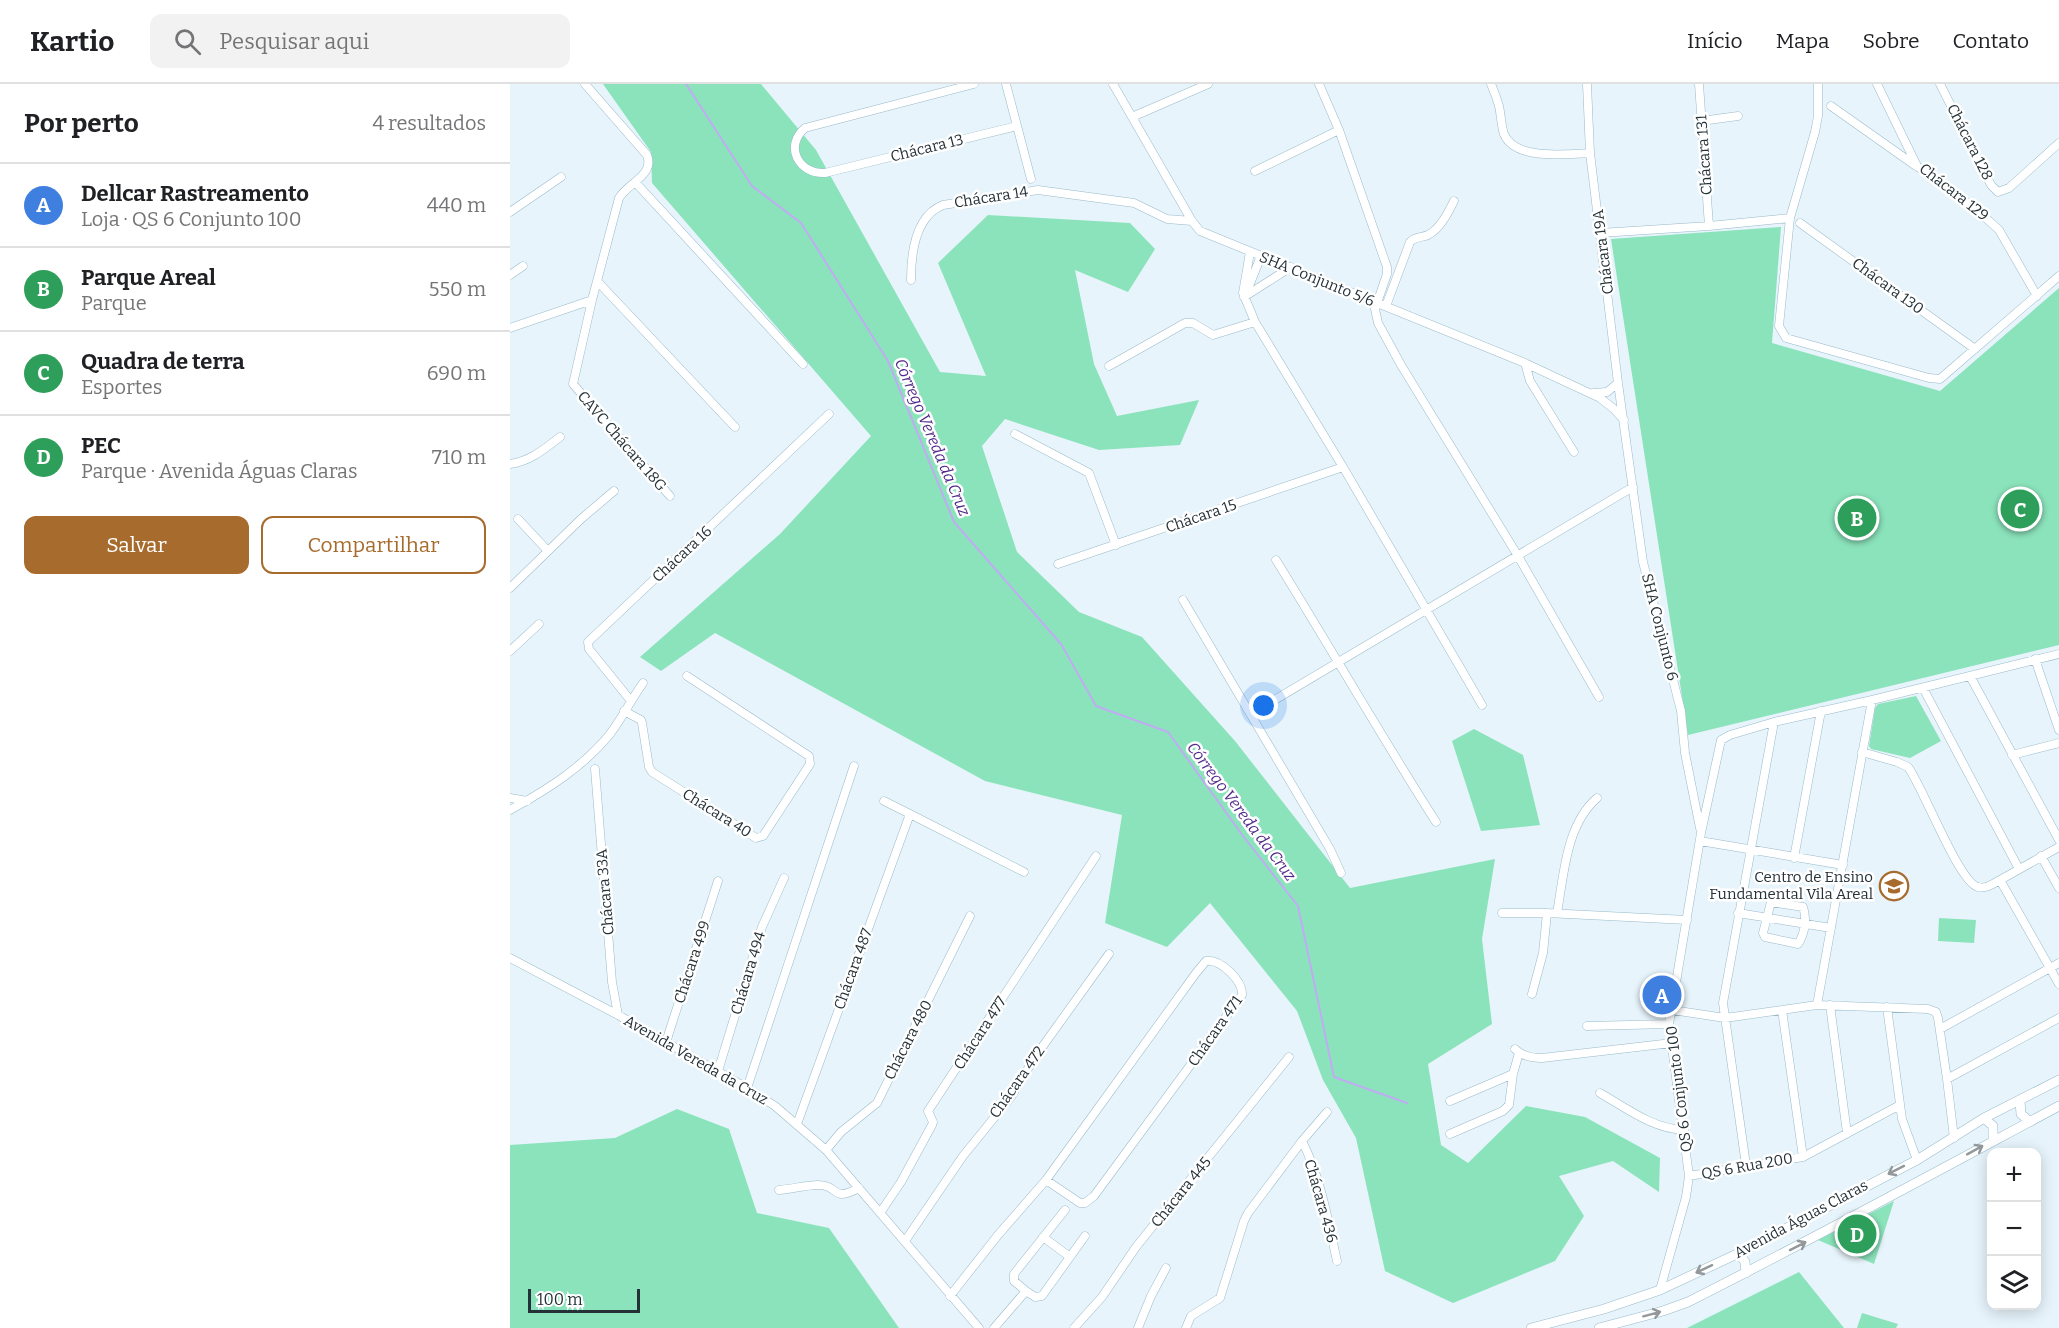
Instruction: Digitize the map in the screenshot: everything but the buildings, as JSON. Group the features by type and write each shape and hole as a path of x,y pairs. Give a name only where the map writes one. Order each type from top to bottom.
{"main road":[{"name":"Avenida Águas Claras","path":"1531,1328 1604,1309 1660,1290 1917,1160 1984,1118 2059,1080"},
{"path":"2020,1101 2021,1114 2030,1122"},
{"name":"Avenida Águas Claras","path":"1599,1328 1688,1302 2059,1106"},
{"path":"1984,1118 1993,1126 1993,1140"},
{"path":"1739,1252 1745,1262 1746,1273"},
{"path":"1623,1302 1627,1321"}],"street":[{"name":"CAVC Chácara 18G","path":"585,84 647,155 649,165 646,171 619,198 573,384 670,496"},
{"name":"Chácara 13","path":"974,84 806,128 798,134 795,142 795,152 799,163 805,169 817,173 836,171 1017,126"},
{"path":"1006,84 1031,179"},
{"name":"SHA Conjunto 5/6","path":"1113,84 1192,221 1205,235 1291,267 1525,363 1592,394 1614,409 1624,420"},
{"path":"1132,117 1208,84"},
{"path":"1320,84 1339,130 1387,267 1376,314 1386,338 1518,556 1599,697"},
{"path":"1491,84 1504,133 1514,146 1521,150 1550,155 1590,153"},
{"name":"Chácara 19A","path":"1587,84 1590,153 1624,420"},
{"name":"Chácara 131","path":"1699,84 1709,226"},
{"path":"1818,84 1818,116 1815,132 1790,218 1779,326 1786,338 1936,380 1945,375 2059,276"},
{"name":"Chácara 129","path":"1877,84 1917,166 1977,210 1999,230 2037,296"},
{"name":"Chácara 128","path":"1940,84 1991,185 1998,192 2009,188 2059,143"},
{"path":"1831,106 1917,166"},
{"path":"1701,121 1738,116"},
{"path":"1255,171 1339,130"},
{"path":"510,212 561,177"},
{"path":"635,182 803,364"},
{"name":"Chácara 14","path":"911,280 911,261 919,229 934,210 943,205 1031,190 1134,203 1167,219 1192,221"},
{"path":"1386,306 1410,242 1416,237 1430,234 1444,220 1454,201"},
{"path":"1600,233 1790,218"},
{"name":"Chácara 130","path":"1800,223 1975,349"},
{"path":"1250,252 1244,297 1255,322 1482,705"},
{"path":"1244,297 1261,256"},
{"path":"510,275 523,266"},
{"path":"1244,297 1291,267"},
{"path":"598,282 735,427"},
{"path":"510,328 592,300"},
{"path":"1109,366 1185,323 1193,323 1213,335 1255,322"},
{"path":"1525,363 1530,381 1574,452"},
{"path":"1592,394 1607,392 1618,383"},
{"name":"Chácara 16","path":"630,700 589,649 588,642 829,414"},
{"name":"SHA Conjunto 6","path":"1624,420 1643,562 1681,711 1687,763 1701,837"},
{"path":"1016,434 1089,473 1116,545"},
{"path":"510,464 531,459 560,437"},
{"name":"Chácara 15","path":"1058,564 1343,467"},
{"path":"1251,714 1634,487"},
{"path":"512,583 614,491"},
{"path":"518,519 548,551"},
{"path":"1276,561 1436,822"},
{"path":"1183,600 1330,849 1341,873"},
{"path":"510,651 539,624"},
{"path":"1746,1165 1723,1003 1774,722 2059,654"},
{"path":"2035,659 2059,730"},
{"name":"Chácara 40","path":"624,711 642,723 649,767 652,772 756,838 763,836 811,760 809,756 687,676"},
{"path":"1970,676 2059,840"},
{"path":"510,810 553,784 595,750 611,732 643,683"},
{"path":"1923,688 2019,869"},
{"path":"1817,1005 1872,700"},
{"path":"1794,858 1821,711"},
{"name":"QS 6 Conjunto 100","path":"1660,1290 1686,1197 1689,1176 1669,1024 1701,837 1721,740 1730,735 1774,722"},
{"path":"2012,755 2059,743"},
{"path":"1862,752 1908,767 1954,858 1972,884 1981,887 1991,885 2059,847"},
{"path":"747,1088 854,766"},
{"name":"Chácara 33A","path":"595,769 612,982 618,1015"},
{"path":"510,798 527,801"},
{"path":"1557,913 1572,837 1582,815 1597,798"},
{"path":"884,801 1024,872"},
{"name":"Chácara 487","path":"796,1124 910,814"},
{"path":"1701,837 1794,858 1842,865"},
{"name":"Chácara 477","path":"880,1213 901,1182 932,1125 928,1110 1096,856"},
{"path":"2041,856 2059,888"},
{"name":"Chácara 494","path":"718,1071 766,913 784,878"},
{"path":"2000,880 2059,984"},
{"name":"Chácara 499","path":"666,1042 718,881"},
{"path":"1777,902 1803,907 1805,924 1800,941 1793,944 1765,937 1763,933 1767,919 1770,904 1777,902"},
{"path":"1502,913 1557,913 1686,920"},
{"path":"1532,994 1543,953 1548,913"},
{"path":"1738,913 1831,928"},
{"name":"Chácara 480","path":"826,1150 841,1132 877,1103 970,916"},
{"name":"Chácara 472","path":"905,1241 963,1156 1011,1097 1035,1057 1109,954"},
{"name":"Avenida Vereda da Cruz","path":"510,958 618,1015 775,1106 826,1150 979,1328"},
{"name":"Chácara 471","path":"950,1296 998,1234 1046,1180 1196,973 1206,961 1214,960 1237,981 1242,989 1242,995 1094,1196 1085,1203 1075,1201 1046,1180"},
{"path":"1940,1029 2059,963"},
{"path":"1672,1010 1725,1018 1817,1005 1932,1010 1938,1015 1954,1138"},
{"path":"1830,1005 1847,1133"},
{"path":"1887,1007 1902,1119 1917,1160"},
{"path":"1782,1010 1803,1156"},
{"path":"1947,1079 2059,1018"},
{"path":"1587,1026 1669,1024"},
{"path":"1450,1134 1509,1106 1517,1051 1532,1058 1542,1058 1672,1043"},
{"name":"Chácara 445","path":"1074,1328 1096,1304 1131,1253 1289,1057"},
{"path":"1450,1101 1513,1074"},
{"path":"1600,1093 1648,1121 1676,1130 1684,1130"},
{"name":"QS 6 Rua 200","path":"1689,1176 1803,1156 1900,1105"},
{"name":"Chácara 436","path":"1186,1328 1191,1316 1220,1298 1244,1221 1302,1141 1327,1112"},
{"name":"Chácara 436","path":"1302,1141 1324,1200 1337,1261"},
{"path":"779,1190 817,1185 846,1195 859,1188"},
{"path":"1065,1210 1014,1274 1014,1281 1035,1297 1041,1296 1085,1236"},
{"path":"1043,1237 1070,1257"},
{"path":"1138,1328 1166,1268"},
{"path":"1665,1273 1672,1284"},
{"path":"994,1328 1026,1291"}],"green space":[{"path":"603,84 761,84 816,150 940,372 986,376 938,263 988,215 1130,223 1155,249 1128,292 1075,270 1094,364 1117,416 1199,400 1180,445 1099,450 1005,419 982,446 1017,552 1079,612 1142,637 1235,741 1350,888 1495,859 1482,939 1492,1024 1428,1064 1441,1145 1468,1163 1526,1106 1585,1117 1660,1158 1659,1192 1613,1161 1559,1176 1584,1216 1555,1261 1453,1303 1385,1271 1356,1138 1323,1080 1297,1011 1210,903 1167,947 1105,923 1122,815 985,781 715,633 661,671 640,657 780,534 871,436 652,183 651,152"},
{"path":"1781,227 1772,343 1940,391 2059,288 2059,645 1688,735 1611,239"},
{"path":"1916,696 1941,741 1910,758 1871,749 1869,746 1875,708 1878,704"},
{"path":"1474,729 1523,755 1540,825 1481,831 1452,741"},
{"path":"1939,918 1976,920 1974,943 1938,941"},
{"path":"677,1109 729,1129 757,1213 829,1228 899,1328 510,1328 510,1145 615,1138"},
{"path":"1894,1201 1874,1264 1818,1240"},
{"path":"1799,1272 1844,1328 1687,1328"},
{"path":"1862,1313 1898,1324 1896,1328 1857,1328"}],"waterway":[{"name":"Córrego Vereda da Cruz","path":"686,84 752,186 801,223 888,361 954,522 1061,644 1096,706 1168,732 1243,836 1298,906 1334,1077 1407,1103"}],"place":[{"name":"Quadra de terra","path":"2020,509"},
{"name":"Parque Areal","path":"1857,518"},
{"name":"Centro de Ensino Fundamental Vila Areal","path":"1894,886"},
{"name":"Dellcar Rastreamento","path":"1662,995"},
{"name":"PEC","path":"1857,1234"}]}
